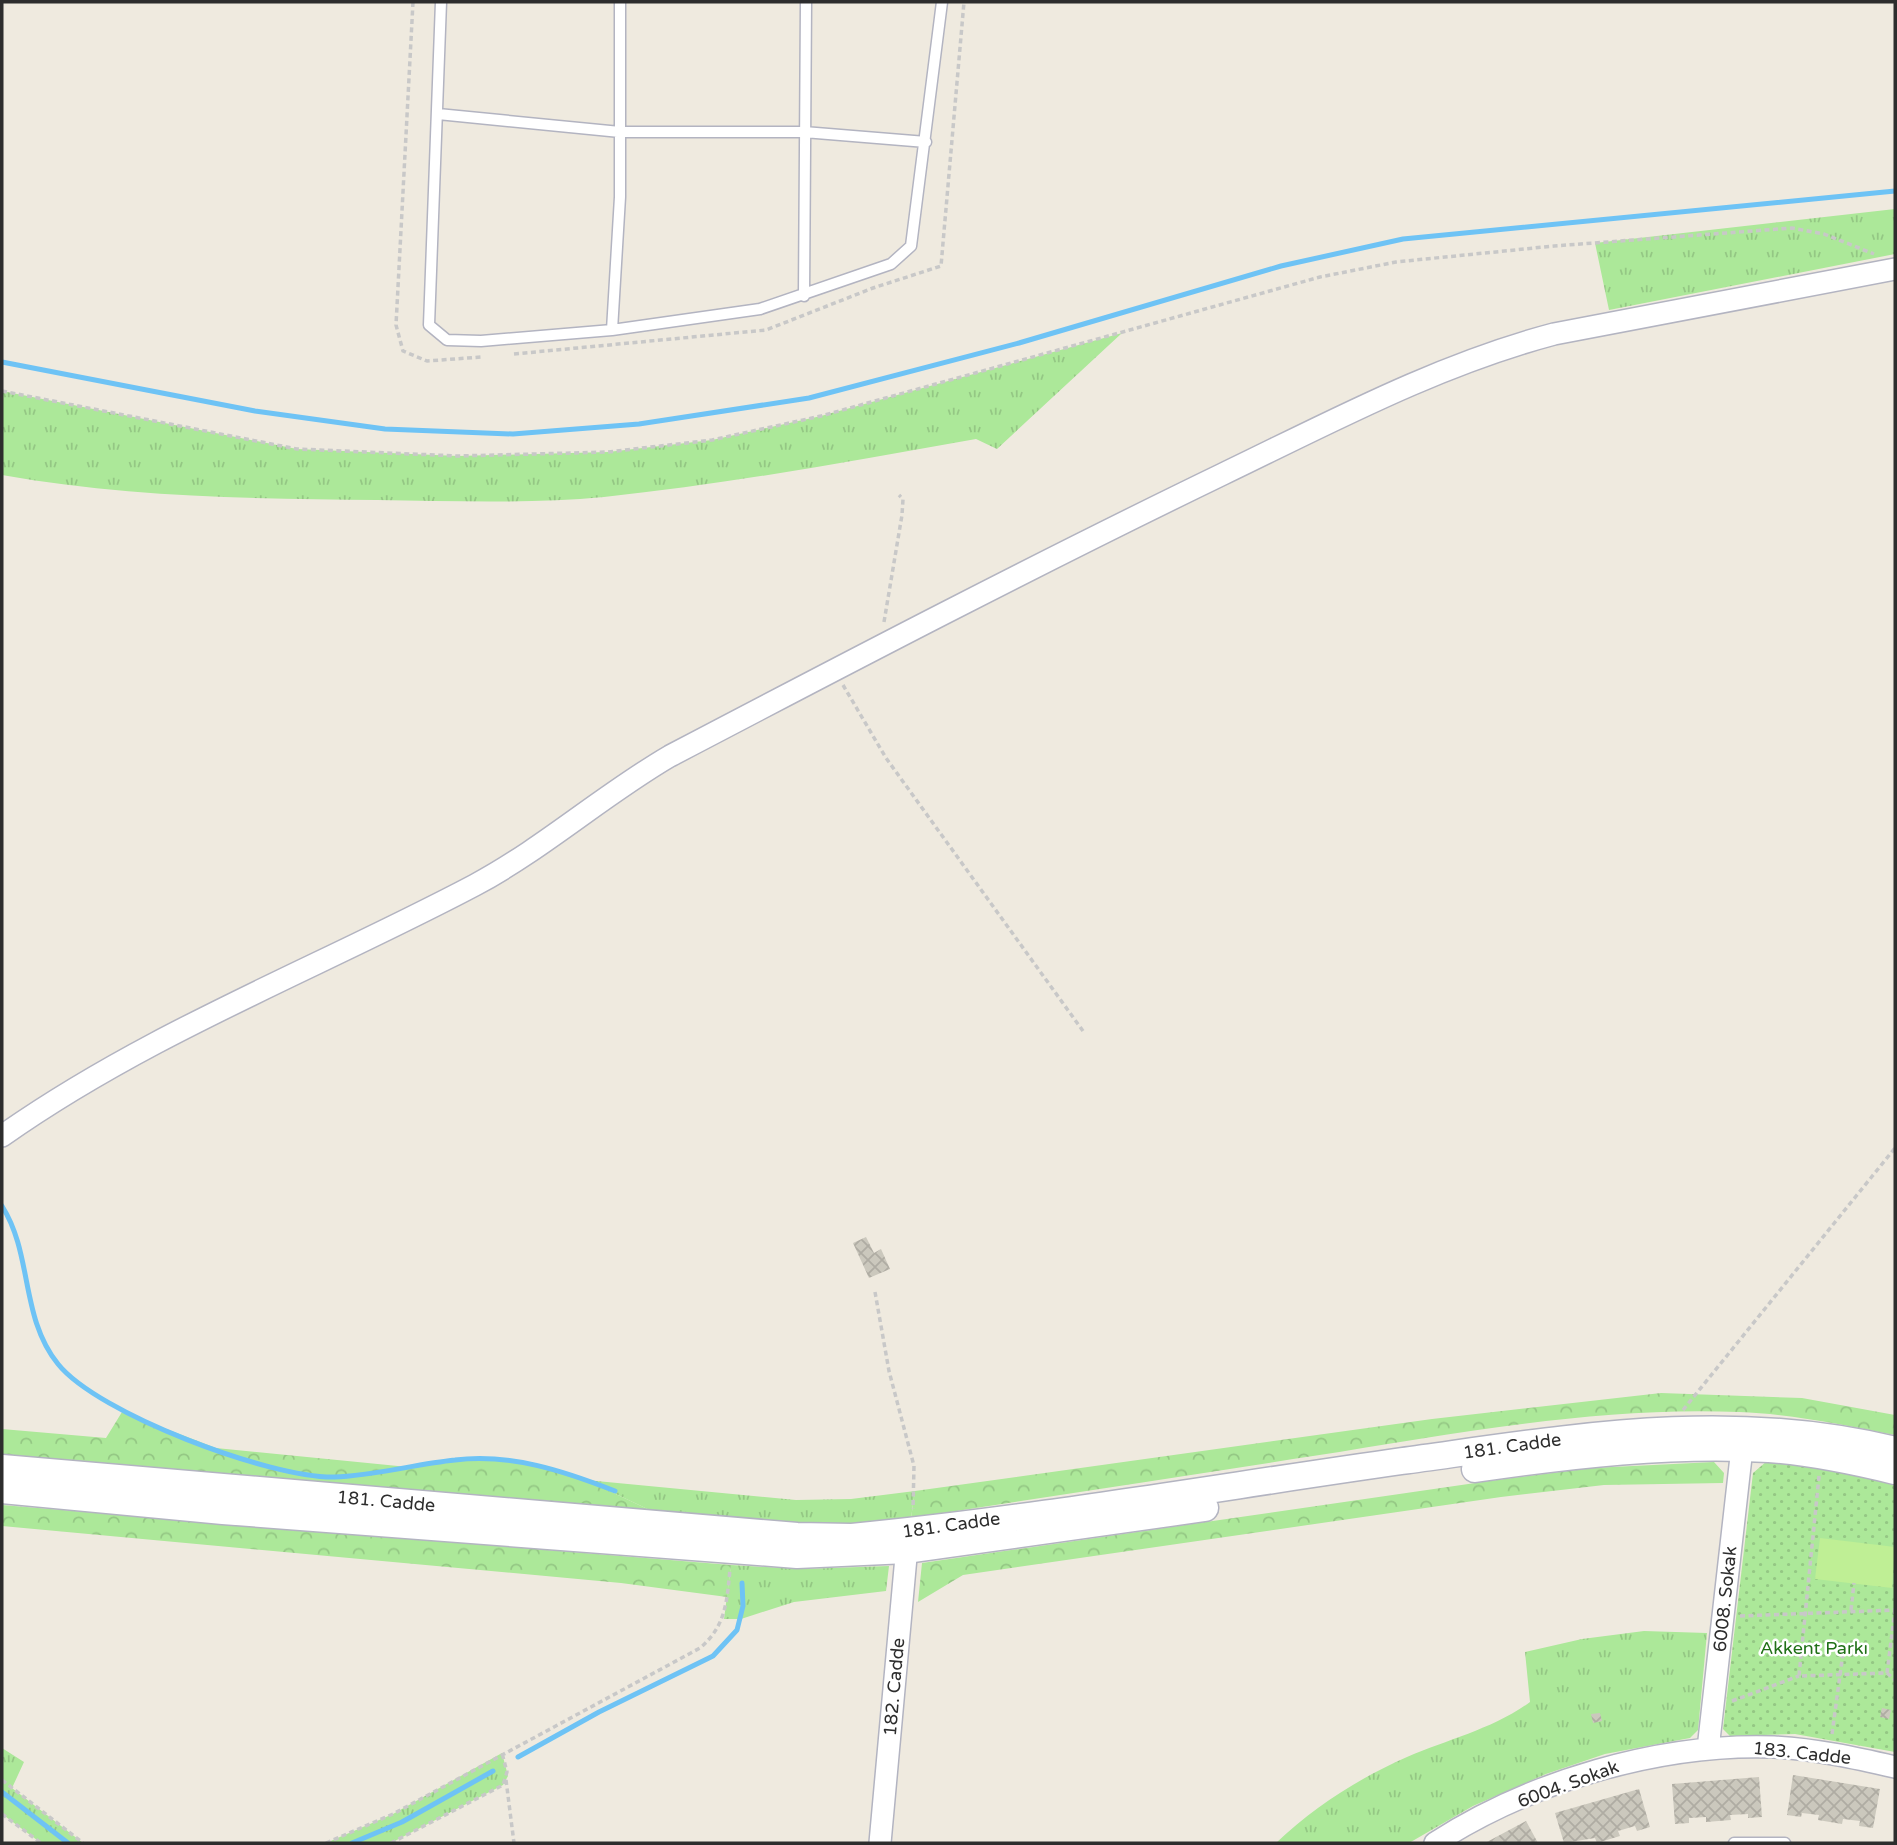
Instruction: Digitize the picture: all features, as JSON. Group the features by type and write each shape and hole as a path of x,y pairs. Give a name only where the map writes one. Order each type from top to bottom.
{"street":[{"path":"2,1136 100,1074 266,987 475,885 630,779 1058,554 1460,362 1500,348 1607,322 1889,263"},
{"name":"181. Cadde","path":"2,1468 797,1536 908,1541 1590,1435 1765,1428 1895,1450"},
{"name":"181. Cadde","path":"2,1490 223,1511 797,1555 1605,1454 1742,1448 1810,1454 1895,1471"},
{"name":"6008. Sokak","path":"1708,1749 1742,1448"},
{"name":"182. Cadde","path":"880,1843 908,1541"},
{"name":"183. Cadde","path":"1708,1749 1776,1747 1814,1751 1895,1767"},
{"name":"6004. Sokak","path":"1435,1843 1511,1805 1572,1779 1652,1758 1708,1749"}],"lane":[{"path":"441,2 429,325 447,340 481,341 612,330 760,309 891,264 911,246 942,2"},
{"path":"612,330 620,197 620,2"},
{"path":"804,296 806,2"},
{"path":"438,114 620,132 804,132 926,142"},
{"path":"1734,1843 1785,1843"}],"path":[{"path":"413,2 396,325 403,351 427,361 495,356"},
{"path":"508,355 766,330 873,288 941,267 964,2"},
{"path":"2,391 266,446 324,452 458,456 608,452 712,440 821,416 1320,277 1396,262 1554,246 1792,228 1824,234 1889,263"},
{"path":"879,649 902,515 903,499 899,495"},
{"path":"836,672 886,758 1083,1031"},
{"path":"1668,1430 1794,1270 1895,1148"},
{"path":"875,1293 889,1371 914,1466 915,1499 908,1541"},
{"path":"1799,1676 1819,1467"},
{"path":"326,1843 393,1814 502,1753 687,1657 711,1639 724,1619 732,1550"},
{"path":"1851,1610 1854,1583"},
{"path":"1736,1617 1805,1611 1895,1610 1887,1673"},
{"path":"1831,1738 1843,1653"},
{"path":"1726,1703 1799,1676 1887,1673 1895,1680"},
{"path":"502,1753 508,1772 506,1780 514,1843"},
{"path":"2,1780 83,1843"},
{"path":"391,1843 497,1788 506,1780"},
{"path":"2,1814 41,1843"}],"green space":[{"path":"1895,209 1895,254 1609,310 1595,243"},
{"path":"1122,333 997,449 976,439 697,486 547,501 330,500 188,495 95,488 2,475 2,391 297,449 458,456 608,452 712,440 821,416"},
{"path":"1661,1393 1802,1398 1895,1415 1895,1435 1759,1413 1686,1411 1579,1417 1472,1431 911,1518 915,1491 1432,1419"},
{"path":"122,1412 216,1448 408,1467 470,1458 527,1463 586,1480 656,1513 2,1455 2,1429 106,1438"},
{"name":"Akkent Parkı","path":"1767,1461 1895,1482 1895,1752 1795,1734 1730,1736 1723,1729 1753,1473"},
{"path":"1714,1462 1724,1473 1723,1483 1604,1485 1501,1497 963,1575 918,1602 922,1563 1489,1481 1592,1468"},
{"path":"586,1480 796,1500 851,1499 915,1491 911,1518 823,1526 656,1513"},
{"path":"2,1505 731,1565 727,1597 621,1583 2,1526"},
{"path":"1820,1538 1895,1547 1892,1588 1815,1579"},
{"path":"731,1565 801,1569 889,1566 886,1591 794,1602 741,1619 724,1619"},
{"path":"1644,1631 1707,1633 1698,1730 1690,1738 1605,1754 1546,1774 1473,1806 1409,1843 1276,1843 1321,1806 1372,1774 1407,1757 1486,1727 1530,1702 1525,1652 1582,1639"},
{"path":"2,1748 24,1762 12,1788 83,1843 41,1843 2,1814"},
{"path":"502,1753 508,1776 503,1785 391,1843 326,1843 393,1814"}],"building":[{"path":"866,1237 874,1253 881,1249 890,1269 869,1278 853,1243"},
{"path":"1882,1708 1891,1710 1889,1719 1880,1717"},
{"path":"1600,1713 1602,1721 1593,1723 1591,1714"},
{"path":"1793,1775 1880,1789 1873,1828 1859,1826 1860,1821 1843,1819 1842,1824 1818,1820 1819,1815 1787,1815"},
{"path":"1759,1777 1762,1817 1748,1818 1748,1814 1730,1815 1731,1820 1706,1822 1706,1817 1689,1818 1689,1823 1675,1824 1672,1784"},
{"path":"1639,1789 1650,1827 1637,1831 1635,1826 1618,1831 1620,1836 1597,1843 1595,1838 1564,1843 1555,1813"},
{"path":"1526,1821 1538,1843 1485,1843"}],"waterway":[{"path":"2,362 255,411 385,429 513,434 639,424 809,398 1019,343 1281,266 1403,239 1895,191"},
{"path":"2,1206 12,1225 32,1306 46,1346 58,1364 79,1383 109,1403 146,1422 229,1455 305,1474 349,1476 455,1460 496,1459 536,1465 615,1491"},
{"path":"518,1757 599,1712 713,1656 737,1630 743,1606 742,1583"},
{"path":"352,1843 402,1822 493,1771"},
{"path":"2,1792 68,1843"}]}
